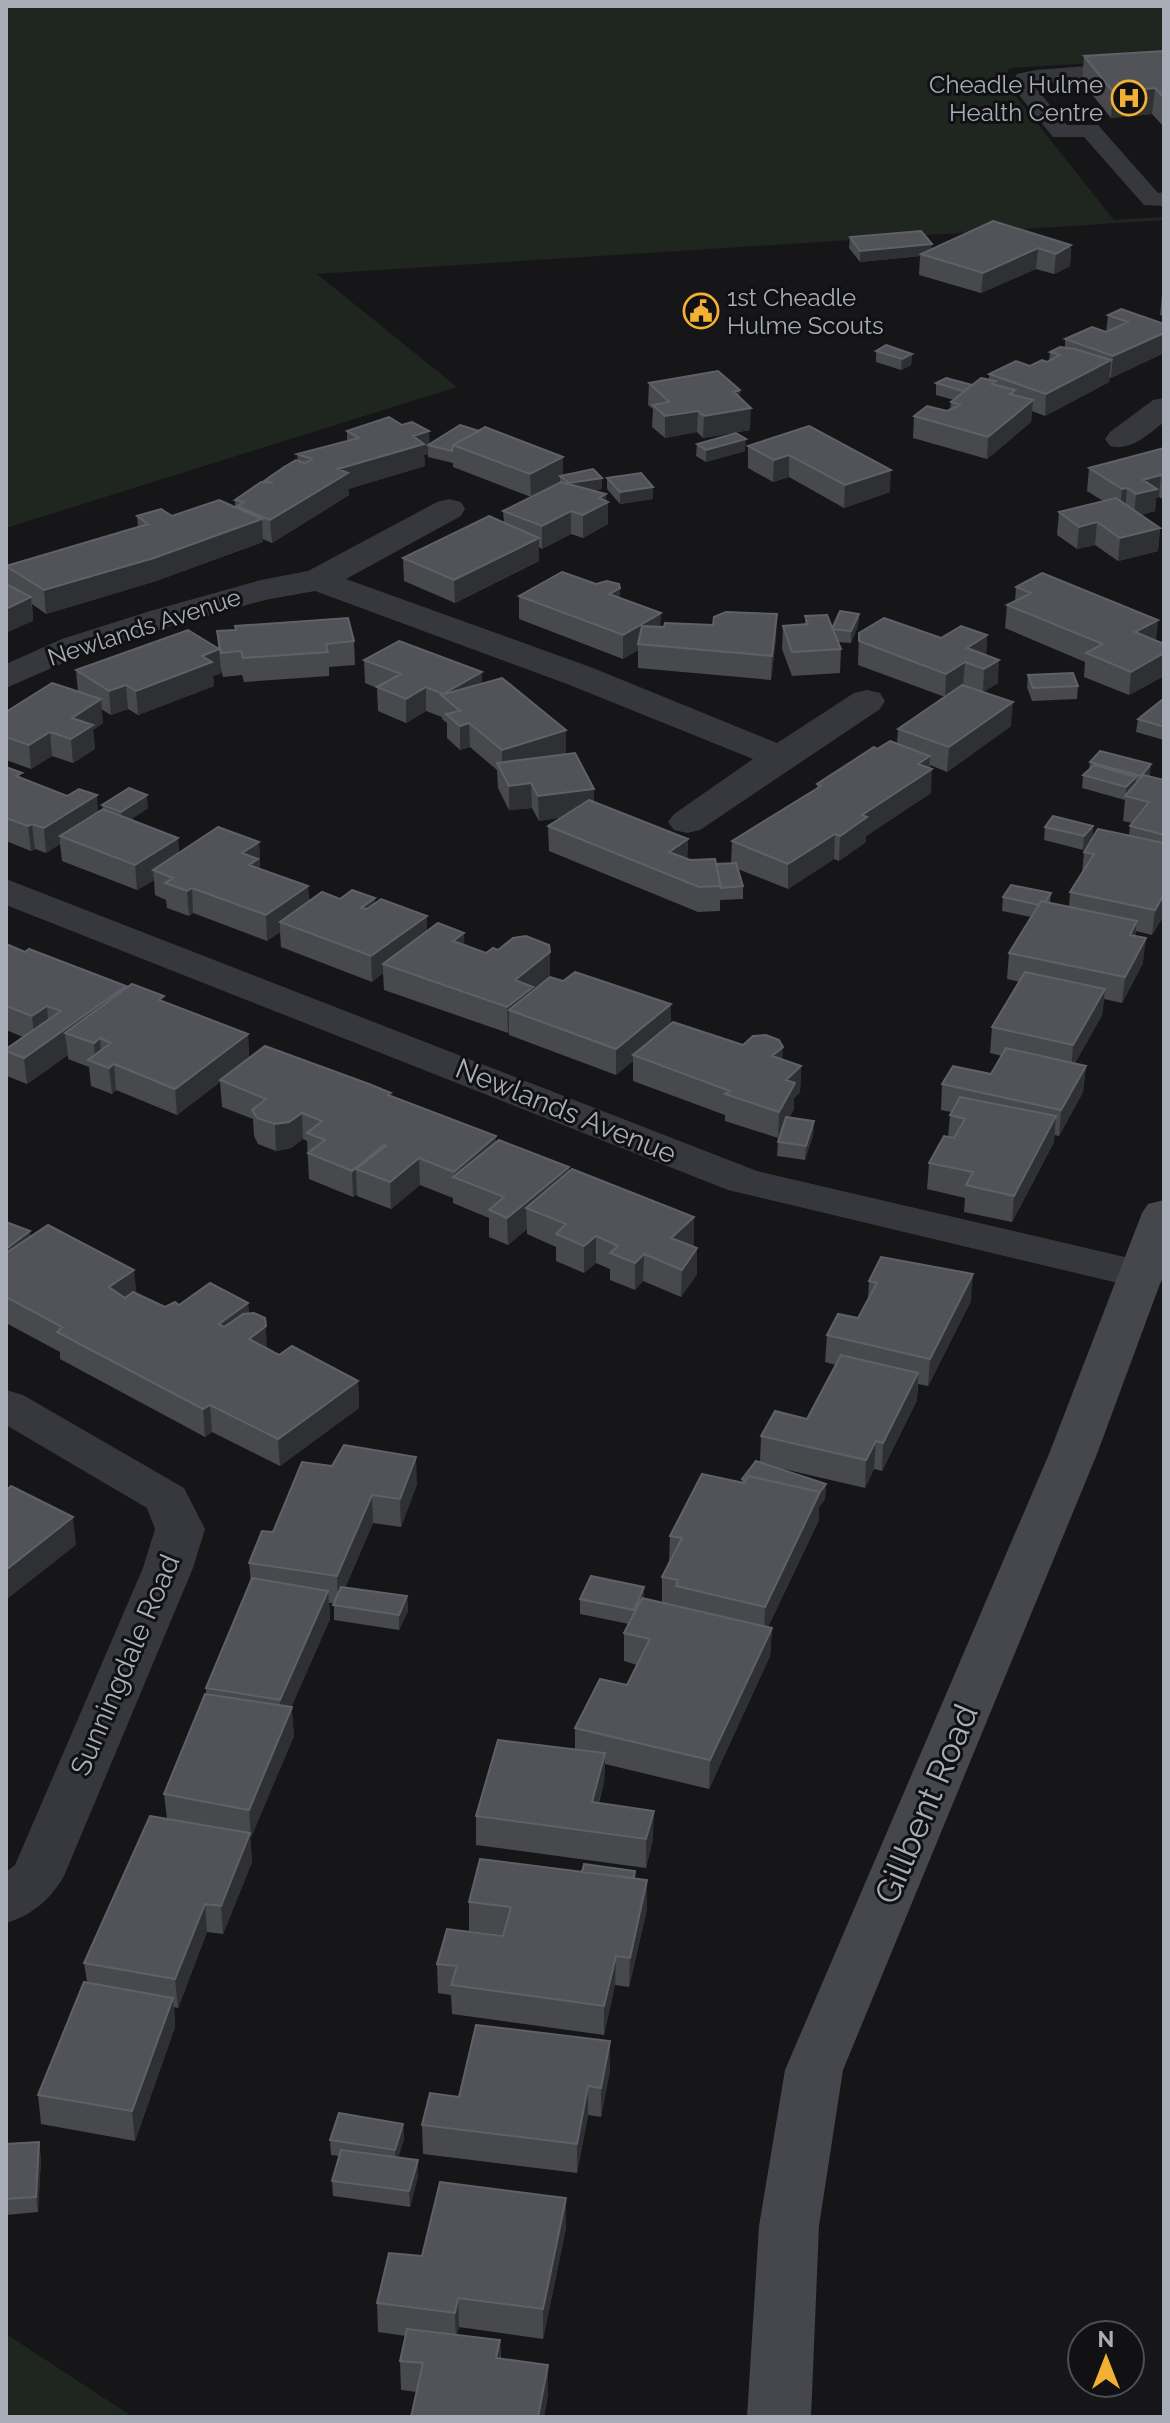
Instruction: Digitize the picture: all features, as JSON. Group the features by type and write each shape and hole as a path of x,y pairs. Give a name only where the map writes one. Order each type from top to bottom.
{"street":[{"path":"1121,439 1164,407"},
{"path":"318,580 449,509"},
{"path":"318,580 580,676 780,757"},
{"name":"Newlands Avenue","path":"6,677 74,646 162,618 261,590 318,580"},
{"path":"687,822 867,701"},
{"name":"Newlands Avenue","path":"6,891 743,1181 1143,1275"},
{"name":"Gillbent Road","path":"779,2417 789,2226 814,2070 1073,1454 1164,1213"},
{"name":"Sunningdale Road","path":"6,1405 167,1499 180,1529 168,1568 37,1876 6,1903"}],"lane":[{"path":"1164,66 1036,76 1025,79 1022,85 1061,132 1090,130 1152,200 1164,199"}],"shaded area":[{"path":"6,6 1162,6 1164,59 1009,68 1005,83 1114,220 1164,217 1164,220 317,274 457,387 6,528"},
{"path":"6,2334 133,2417 6,2417"}],"building":[{"path":"1164,51 1164,98 1155,88 1113,92 1084,56"},
{"path":"993,221 1071,245 1056,254 1038,248 983,273 921,254"},
{"path":"921,231 932,244 860,251 850,237"},
{"path":"1121,309 1164,324 1164,333 1113,356 1065,339 1092,327 1106,332 1128,322 1108,315"},
{"path":"886,345 912,354 902,359 876,351"},
{"path":"1060,347 1111,360 1046,394 989,374 1016,361 1030,366 1042,360 1047,362 1060,355 1050,352"},
{"path":"718,371 740,390 734,392 751,408 704,416 698,411 665,416 653,405 669,402 649,383"},
{"path":"946,378 972,385 963,391 936,383"},
{"path":"981,378 1015,390 1010,394 1033,400 988,437 914,416 927,406 947,411 960,405 951,402"},
{"path":"389,417 402,425 412,422 429,431 413,436 424,444 338,469 348,473 270,520 237,506 244,502 235,500 261,482 273,483 264,481 284,467 296,460 305,463 312,459 297,454 359,438 347,431"},
{"path":"460,425 479,431 453,445 452,451 428,445"},
{"path":"809,426 891,470 845,485 789,455 774,460 748,446"},
{"path":"485,427 563,457 530,474 453,445"},
{"path":"736,433 746,439 706,450 697,444"},
{"path":"1164,448 1164,477 1161,475 1143,480 1157,489 1136,494 1127,488 1122,489 1089,468"},
{"path":"593,469 602,478 569,483 560,476"},
{"path":"641,473 653,487 620,492 607,478"},
{"path":"561,482 606,494 599,498 608,502 583,515 571,511 542,526 503,511"},
{"path":"1116,498 1160,528 1120,538 1097,522 1079,527 1059,512"},
{"path":"219,500 262,519 154,558 44,590 6,566 148,524 137,516 161,509 172,516"},
{"path":"489,516 539,538 454,580 403,558"},
{"path":"562,572 596,584 607,581 619,584 620,588 609,594 661,613 623,635 519,596"},
{"path":"1042,573 1158,620 1135,632 1164,644 1164,653 1131,672 1086,653 1103,644 1007,605 1031,593 1016,587"},
{"path":"6,584 31,597 6,609"},
{"path":"840,611 859,614 851,631 832,629"},
{"path":"726,612 777,614 772,656 638,644 642,626 664,627 665,623 713,625 714,617"},
{"path":"827,615 841,649 792,652 783,626 808,624 805,616"},
{"path":"348,618 354,641 326,644 328,652 243,658 241,651 221,653 217,631 236,630 235,626"},
{"path":"884,618 941,638 961,626 987,635 967,648 999,660 984,669 965,662 946,674 859,641 859,633"},
{"path":"188,630 219,649 202,656 212,662 136,691 126,685 109,691 76,670"},
{"path":"399,641 482,672 443,694 426,687 406,699 377,687 401,674 364,660"},
{"path":"1073,673 1078,686 1033,688 1028,675"},
{"path":"502,678 566,730 502,750 469,723 460,726 446,714 460,711 441,695"},
{"path":"52,683 101,699 72,718 93,725 71,739 50,732 29,745 6,737 6,712"},
{"path":"962,685 1013,702 949,747 898,729"},
{"path":"1162,700 1164,727 1138,719"},
{"path":"890,741 930,756 918,764 932,769 862,815 867,817 840,836 835,834 788,864 732,841 821,786 817,784 874,747 877,749"},
{"path":"1100,751 1151,764 1141,776 1090,762"},
{"path":"575,753 594,789 538,796 531,783 509,786 497,763"},
{"path":"1094,765 1136,777 1126,787 1083,775"},
{"path":"6,767 22,773 16,776 67,796 79,789 97,795 44,828 32,824 28,826 6,818"},
{"path":"1143,775 1164,780 1164,835 1130,826 1149,802 1125,796"},
{"path":"129,788 147,795 121,812 102,805"},
{"path":"589,800 688,839 669,852 690,860 715,859 721,886 699,887 548,826"},
{"path":"103,809 178,838 135,865 60,836"},
{"path":"1053,816 1093,826 1084,836 1045,827"},
{"path":"218,827 259,842 242,853 258,859 249,865 308,886 266,915 192,888 187,891 165,883 173,878 153,870"},
{"path":"1098,829 1164,843 1164,894 1155,910 1070,892 1094,854 1084,852"},
{"path":"736,863 743,886 721,888 716,864"},
{"path":"1011,885 1051,893 1039,905 1003,897"},
{"path":"352,890 375,898 361,908 367,909 381,899 427,916 371,956 280,922 322,892 340,899"},
{"path":"1041,901 1137,921 1130,935 1146,938 1125,977 1009,953"},
{"path":"438,923 464,933 453,941 486,953 493,948 498,950 513,938 526,936 549,945 550,952 515,980 533,987 507,1007 383,964"},
{"path":"6,944 25,952 29,949 126,986 24,1058 6,1049 61,1011 47,1006 32,1016 6,1006"},
{"path":"575,972 671,1004 616,1049 509,1010 550,977 563,981"},
{"path":"1025,972 1105,989 1073,1045 992,1027"},
{"path":"132,984 164,996 159,1000 248,1034 175,1089 114,1064 109,1068 88,1060 111,1043 100,1038 94,1043 65,1033"},
{"path":"673,1022 743,1045 753,1036 766,1035 779,1040 783,1047 772,1056 801,1066 786,1080 795,1083 779,1112 725,1094 730,1091 633,1055"},
{"path":"265,1046 496,1136 454,1172 419,1158 390,1182 356,1169 384,1145 352,1171 308,1153 325,1140 307,1133 322,1121 302,1113 289,1122 275,1124 257,1118 252,1110 266,1099 220,1080"},
{"path":"1006,1048 1086,1066 1061,1110 942,1084 953,1066 991,1074"},
{"path":"960,1097 1056,1116 1014,1196 966,1185 973,1172 929,1163 944,1136 954,1138 965,1119 950,1115"},
{"path":"786,1117 814,1121 806,1146 778,1142"},
{"path":"499,1140 569,1167 507,1218 489,1210 504,1197 453,1177"},
{"path":"572,1169 694,1217 671,1238 697,1248 682,1270 644,1254 635,1263 610,1253 618,1246 596,1236 584,1246 556,1234 566,1224 526,1208"},
{"path":"6,1222 30,1231 6,1249"},
{"path":"48,1225 134,1270 109,1287 125,1298 133,1292 165,1307 175,1302 179,1305 210,1283 248,1303 219,1324 224,1327 243,1314 254,1313 265,1318 266,1326 249,1339 279,1355 292,1346 358,1381 278,1439 210,1405 203,1409 57,1332 62,1327 6,1297 6,1253"},
{"path":"881,1257 973,1274 930,1359 827,1335 838,1314 858,1318 877,1283 869,1281"},
{"path":"841,1355 918,1373 883,1443 876,1441 866,1460 761,1436 775,1411 807,1419"},
{"path":"344,1445 416,1457 400,1499 372,1495 337,1576 249,1563 262,1531 273,1532 302,1462 332,1466"},
{"path":"756,1461 826,1484 820,1492 748,1476 745,1481 742,1479"},
{"path":"702,1474 744,1483 748,1476 820,1492 765,1607 676,1586 678,1580 662,1577 682,1538 670,1536"},
{"path":"11,1486 73,1517 6,1570 6,1491"},
{"path":"591,1576 644,1587 634,1610 580,1599"},
{"path":"252,1578 328,1591 280,1700 206,1688"},
{"path":"341,1587 407,1596 399,1615 333,1605"},
{"path":"642,1598 772,1628 710,1760 575,1728 600,1679 627,1685 650,1639 624,1633"},
{"path":"205,1694 292,1707 249,1810 164,1794"},
{"path":"498,1740 605,1753 592,1802 654,1811 646,1839 476,1816"},
{"path":"150,1816 250,1833 221,1906 205,1904 175,1979 84,1963"},
{"path":"480,1859 647,1880 630,1958 616,1956 604,2006 451,1985 457,1966 437,1964 447,1929 503,1936 511,1907 469,1902"},
{"path":"584,1864 635,1871 634,1878 582,1872"},
{"path":"84,1982 173,1998 132,2111 38,2095"},
{"path":"476,2025 610,2041 601,2088 588,2086 577,2144 422,2125 430,2093 459,2097"},
{"path":"339,2113 403,2124 395,2150 330,2140"},
{"path":"39,2142 36,2197 6,2199 6,2144"},
{"path":"341,2150 418,2160 409,2191 332,2181"},
{"path":"440,2182 566,2198 543,2309 458,2298 455,2313 377,2303 389,2253 422,2256"},
{"path":"407,2329 500,2340 496,2358 548,2365 538,2417 411,2417 423,2363 400,2361"}],"place":[{"name":"Cheadle Hulme Health Centre","path":"1129,98"},
{"name":"1st Cheadle Hulme Scouts","path":"701,311"}]}
